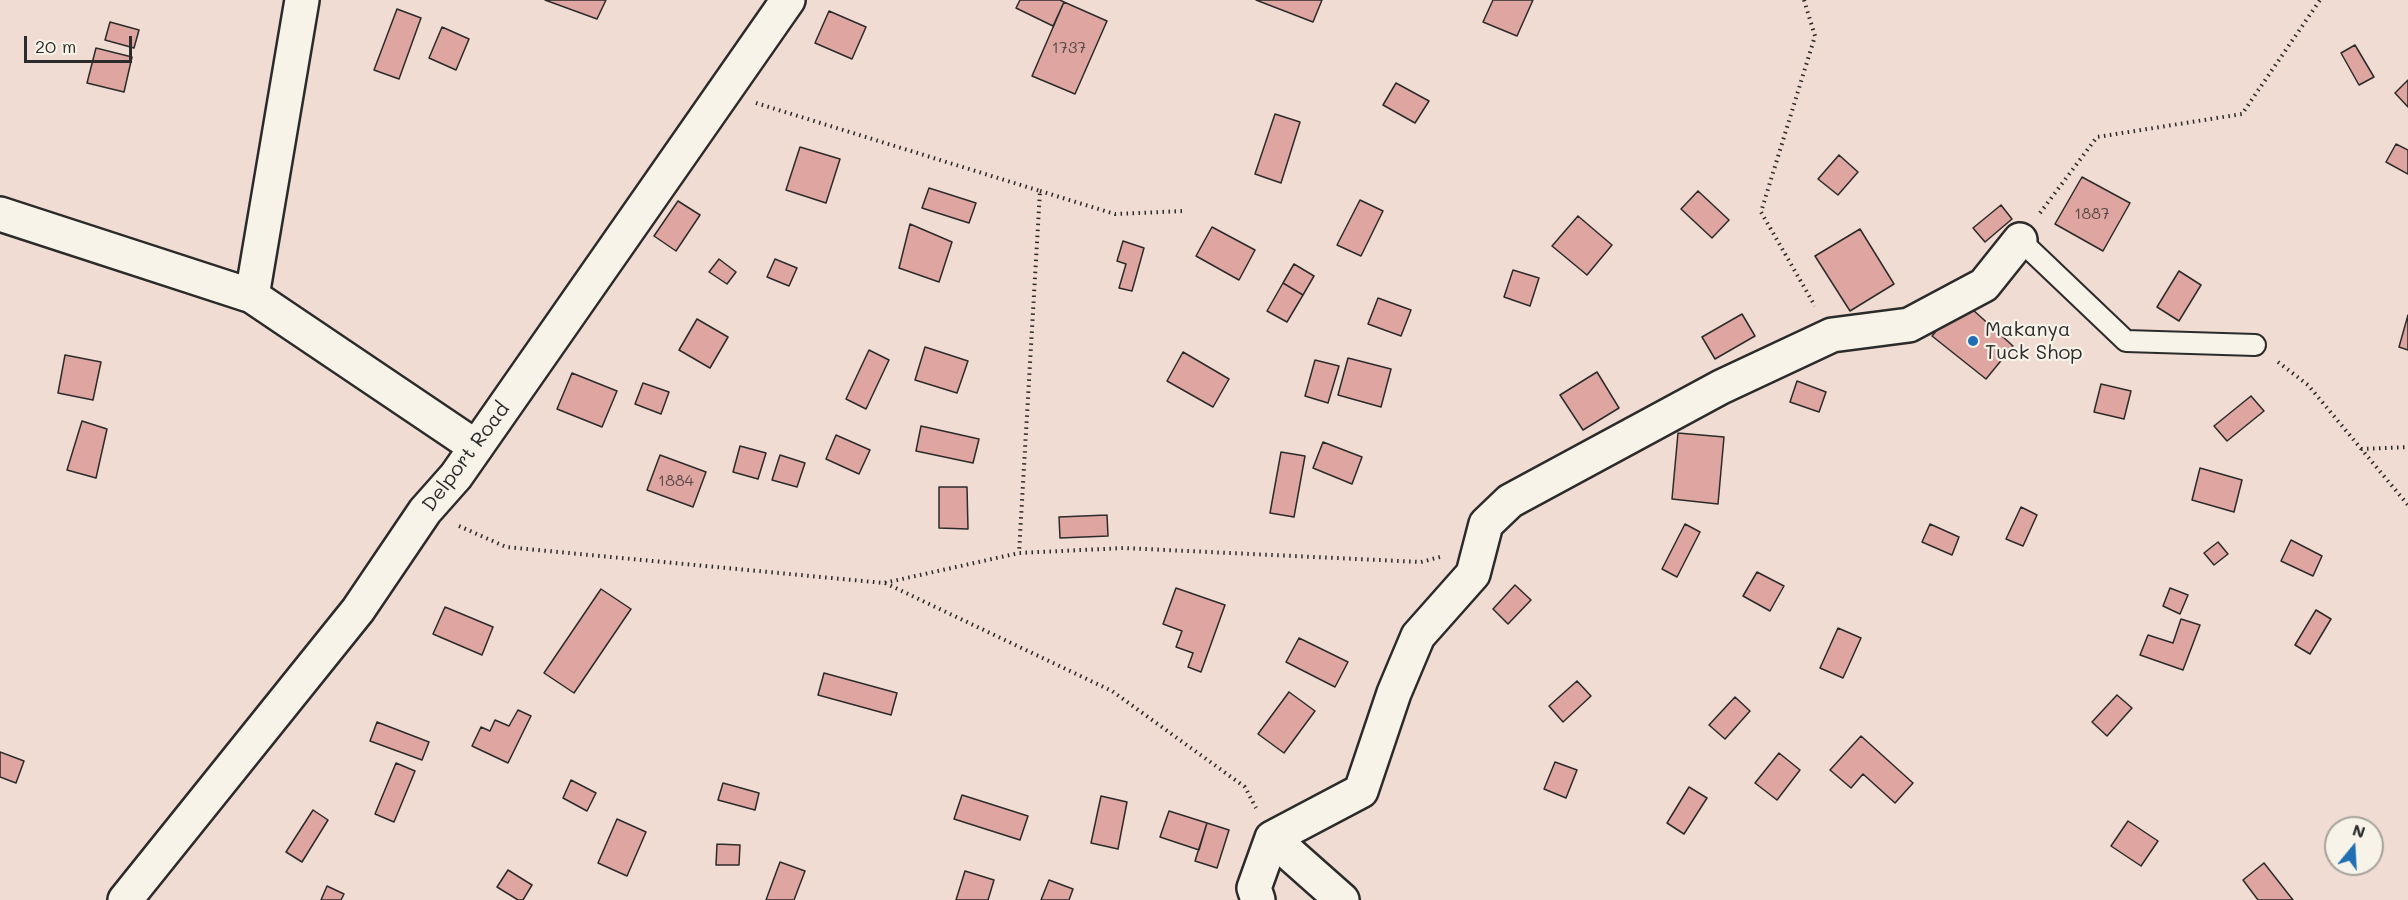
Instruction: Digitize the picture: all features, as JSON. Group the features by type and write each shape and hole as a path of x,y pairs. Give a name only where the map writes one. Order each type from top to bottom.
{"street":[{"path":"252,296 302,0"},
{"name":"Delport Road","path":"125,900 358,610 425,512 456,476 788,0"},
{"path":"0,214 252,296 476,447"},
{"path":"1258,900 1254,888 1272,838 1361,791 1394,693 1418,636 1473,574 1486,524 1509,501 1721,387 1832,335 1909,325 1984,285 2020,240"},
{"path":"1272,838 1342,900"}],"lane":[{"path":"2020,240 2126,340 2255,345"}],"path":[{"path":"1803,0 1815,36 1761,212 1832,335"},
{"path":"2020,240 2097,137 2242,114 2320,0"},
{"path":"724,93 1115,214 1184,211"},
{"path":"1019,553 1040,192"},
{"path":"2255,345 2308,385 2408,505"},
{"path":"2361,449 2408,447"},
{"path":"425,512 506,547 884,583 1019,553 1124,548 1421,562 1444,555"},
{"path":"884,583 1112,691 1245,787 1272,838"}],"building":[{"path":"545,0 606,0 597,19"},
{"path":"1020,0 1060,0 1064,2 1053,26 1016,8"},
{"path":"1256,0 1322,0 1313,22"},
{"path":"1493,0 1533,0 1517,36 1483,22"},
{"path":"1064,2 1107,21 1075,94 1032,76"},
{"path":"397,9 421,18 399,79 374,70"},
{"path":"829,11 866,27 852,59 815,43"},
{"path":"110,22 139,30 134,48 105,40"},
{"path":"442,27 469,39 456,70 429,58"},
{"path":"2355,45 2374,77 2359,85 2341,53"},
{"path":"96,48 132,57 124,92 87,83"},
{"path":"2408,80 2408,107 2395,93"},
{"path":"1396,83 1429,101 1415,123 1383,105"},
{"path":"1275,114 1300,122 1281,183 1255,174"},
{"path":"2396,144 2408,150 2408,174 2386,162"},
{"path":"800,147 840,159 826,203 786,190"},
{"path":"1839,155 1858,172 1838,195 1818,179"},
{"path":"2082,177 2130,203 2103,251 2055,224"},
{"path":"929,188 976,203 969,223 922,208"},
{"path":"1698,191 1729,220 1712,238 1681,209"},
{"path":"1360,200 1383,211 1361,256 1337,245"},
{"path":"678,201 700,215 676,251 654,236"},
{"path":"2001,205 2012,219 1985,242 1973,228"},
{"path":"1578,216 1612,245 1587,275 1552,246"},
{"path":"910,224 952,242 939,282 899,268"},
{"path":"1212,227 1255,250 1239,280 1196,256"},
{"path":"1860,229 1894,284 1850,311 1815,256"},
{"path":"1123,241 1144,248 1132,291 1119,288 1126,264 1117,261"},
{"path":"719,259 736,272 727,284 709,272"},
{"path":"775,259 797,268 789,286 767,277"},
{"path":"1294,264 1314,276 1303,295 1283,283"},
{"path":"1513,270 1539,278 1530,306 1504,297"},
{"path":"2179,271 2201,285 2179,321 2157,307"},
{"path":"1283,283 1303,295 1287,322 1267,311"},
{"path":"1378,298 1411,310 1401,336 1368,324"},
{"name":"Makanya Tuck Shop","path":"1962,300 2013,346 1986,379 1932,336"},
{"path":"1742,314 1755,336 1715,359 1702,337"},
{"path":"2408,315 2408,350 2399,347"},
{"path":"697,319 728,337 710,368 679,350"},
{"path":"925,347 968,361 957,393 915,380"},
{"path":"869,350 889,360 866,409 846,399"},
{"path":"1183,352 1229,379 1213,407 1167,381"},
{"path":"65,355 101,362 93,400 58,393"},
{"path":"1348,358 1391,369 1381,407 1338,395"},
{"path":"1315,360 1339,366 1328,403 1305,396"},
{"path":"1597,372 1619,408 1583,430 1560,395"},
{"path":"572,373 617,391 602,427 557,409"},
{"path":"1797,381 1826,392 1819,412 1790,402"},
{"path":"643,383 669,392 661,414 635,404"},
{"path":"2101,384 2131,391 2124,419 2094,412"},
{"path":"2251,396 2264,411 2227,441 2214,426"},
{"path":"82,421 107,429 96,478 67,470"},
{"path":"921,426 979,439 973,463 916,451"},
{"path":"1678,433 1724,437 1718,504 1672,499"},
{"path":"836,435 870,450 859,474 826,459"},
{"path":"1323,442 1362,457 1352,484 1313,468"},
{"path":"740,446 766,453 758,479 733,472"},
{"path":"1281,452 1305,456 1294,517 1270,513"},
{"path":"660,455 706,472 693,507 647,490"},
{"path":"780,455 805,463 797,487 772,480"},
{"path":"2200,468 2242,480 2234,512 2192,500"},
{"path":"939,487 967,487 968,529 939,528"},
{"path":"2021,507 2037,515 2023,546 2006,539"},
{"path":"1107,515 1108,536 1060,538 1059,517"},
{"path":"1685,524 1700,532 1677,577 1662,569"},
{"path":"1930,524 1959,537 1952,555 1922,542"},
{"path":"2291,540 2322,556 2313,576 2281,561"},
{"path":"2218,542 2228,554 2214,565 2204,553"},
{"path":"1757,572 1784,586 1770,611 1743,596"},
{"path":"1515,585 1531,600 1508,624 1493,609"},
{"path":"1176,588 1225,605 1201,672 1188,667 1193,653 1176,647 1182,631 1163,624"},
{"path":"2170,588 2188,595 2180,614 2163,606"},
{"path":"601,589 631,609 574,693 544,673"},
{"path":"445,607 493,627 482,655 433,634"},
{"path":"2316,610 2331,619 2310,654 2295,645"},
{"path":"2181,619 2200,625 2183,670 2140,655 2148,635 2173,643"},
{"path":"1838,628 1861,638 1843,678 1820,668"},
{"path":"1299,638 1348,662 1335,687 1286,662"},
{"path":"824,673 897,693 891,715 818,695"},
{"path":"1577,681 1591,696 1563,722 1549,706"},
{"path":"1289,692 1315,711 1284,753 1258,734"},
{"path":"2117,695 2132,708 2107,736 2092,722"},
{"path":"1735,697 1750,711 1725,739 1709,725"},
{"path":"518,710 531,716 508,763 472,746 481,727 490,731 495,720 509,726"},
{"path":"377,722 429,742 422,760 370,741"},
{"path":"1861,736 1913,783 1895,803 1863,774 1851,788 1830,770"},
{"path":"0,752 24,761 16,783 0,777"},
{"path":"1779,753 1800,770 1777,800 1755,783"},
{"path":"1555,762 1577,770 1566,798 1544,789"},
{"path":"396,763 415,771 394,822 375,814"},
{"path":"571,780 596,793 587,811 563,798"},
{"path":"723,783 759,793 755,810 718,800"},
{"path":"1689,787 1707,798 1684,834 1667,823"},
{"path":"962,795 1028,816 1020,840 954,819"},
{"path":"1101,796 1127,802 1118,849 1091,843"},
{"path":"313,810 328,820 302,862 286,852"},
{"path":"1169,811 1207,823 1199,850 1160,837"},
{"path":"617,819 646,832 627,876 598,863"},
{"path":"2128,821 2158,841 2141,866 2111,846"},
{"path":"1207,823 1229,830 1217,868 1195,861"},
{"path":"717,844 740,845 739,865 716,865"},
{"path":"780,862 805,871 794,900 766,900"},
{"path":"2264,863 2293,900 2258,900 2243,880"},
{"path":"508,870 532,885 523,900 518,900 497,887"},
{"path":"965,871 994,880 988,900 956,900"},
{"path":"1049,880 1073,889 1069,900 1041,900"},
{"path":"327,886 344,894 341,900 321,900"}],"place":[{"name":"Makanya Tuck Shop","path":"1973,341"}]}
